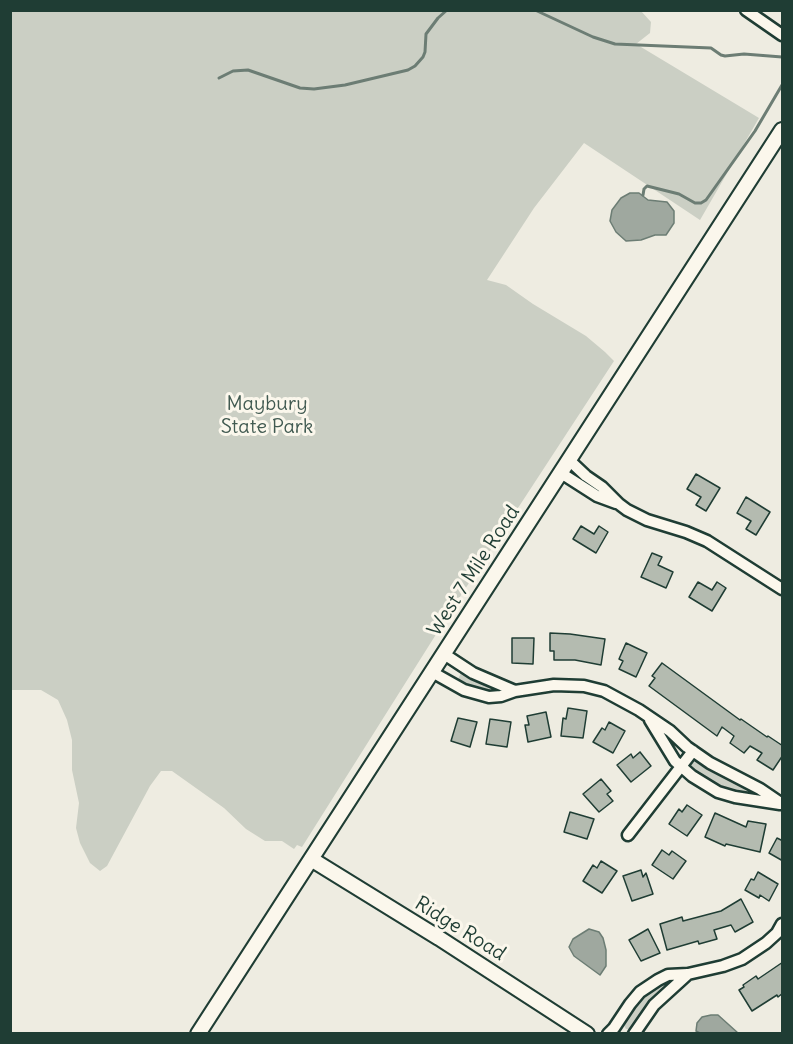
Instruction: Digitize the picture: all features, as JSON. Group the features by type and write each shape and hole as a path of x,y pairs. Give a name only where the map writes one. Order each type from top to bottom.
{"street":[{"path":"747,10 783,35"},
{"name":"West 7 Mile Road","path":"198,1034 783,130"},
{"path":"570,460 619,504"},
{"path":"561,473 597,496 619,504 647,520 699,538 783,589"},
{"path":"444,654 473,673 515,691"},
{"path":"432,672 464,690 489,697 554,685 584,686 604,691 639,710 670,731 710,763 760,789 783,804"},
{"path":"649,717 675,761 692,776 718,792 735,797 783,804"},
{"path":"628,835 693,751"},
{"name":"Ridge Road","path":"311,859 439,938 587,1034"},
{"path":"608,1034 640,992 669,975 688,974 742,959 766,943 783,924"},
{"path":"634,1034 654,1005 688,974"}],"green space":[{"name":"Maybury State Park","path":"10,11 641,11 651,22 650,33 636,44 759,118 700,220 584,143 534,208 487,280 506,285 586,336 614,361 452,609 302,847 297,845 294,849 282,841 265,841 246,829 224,808 172,771 161,771 150,786 107,866 100,871 90,863 80,843 76,828 79,803 72,770 72,740 67,720 58,700 41,690 11,690"},
{"path":"461,673 500,691 478,690 462,685 458,682"},
{"path":"697,761 757,792 757,795 733,792 716,786 691,770 693,763"},
{"path":"664,980 673,980 657,994 631,1029 626,1029 623,1024 633,1005 646,992"}],"shaded area":[{"path":"630,193 639,193 648,200 667,202 674,211 674,223 666,235 626,241 616,232 610,221 612,210 621,198"},
{"path":"589,929 599,932 606,950 606,966 600,975 574,956 569,947 573,939"},
{"path":"718,1015 738,1033 700,1033 696,1031 697,1023 702,1017"}],"building":[{"path":"696,474 720,488 706,511 696,505 701,497 687,489"},
{"path":"746,497 770,512 756,535 746,529 751,521 737,513"},
{"path":"581,526 594,534 599,526 608,532 596,553 573,539"},
{"path":"652,553 662,557 658,565 673,572 666,588 641,577"},
{"path":"698,582 712,590 717,582 726,588 712,611 689,597"},
{"path":"550,633 605,639 601,665 575,660 554,660 554,651 550,651"},
{"path":"512,638 534,638 533,664 512,663"},
{"path":"626,643 647,653 636,677 619,669 623,661 619,659"},
{"path":"662,663 740,720 783,746 783,755 773,770 757,760 762,753 750,746 744,753 730,743 734,736 722,727 717,736 649,686 655,678 652,676"},
{"path":"568,708 587,711 583,738 561,736 563,718 566,719"},
{"path":"546,712 551,737 528,742 525,725 529,725 527,716"},
{"path":"458,718 477,722 470,747 451,741"},
{"path":"490,719 511,722 507,747 486,744"},
{"path":"609,722 625,731 613,753 593,742 602,728 605,730"},
{"path":"640,752 651,766 631,782 617,765 631,754 633,758"},
{"path":"601,779 611,791 607,794 613,801 599,812 583,794"},
{"path":"687,805 702,815 687,836 669,824 679,809 682,812"},
{"path":"570,812 594,819 587,839 564,832"},
{"path":"715,813 746,827 748,821 766,824 760,852 726,844 725,846 705,837"},
{"path":"777,838 783,841 783,861 769,853"},
{"path":"662,850 669,855 672,851 686,861 673,879 652,865"},
{"path":"601,861 617,871 602,893 583,881 593,865 597,868"},
{"path":"641,870 643,877 646,873 653,894 632,901 623,876"},
{"path":"758,872 778,884 769,901 745,890"},
{"path":"741,899 753,922 735,932 731,925 714,930 717,939 699,944 698,941 667,950 660,924 682,917 683,921 721,911"},
{"path":"648,929 660,953 641,961 629,940"},
{"path":"783,962 783,993 752,1011 739,990 756,976 758,979"}],"waterway":[{"path":"219,78 233,71 248,70 300,88 314,89 345,85 408,70 423,57 426,34 447,10"},
{"path":"535,10 593,37 615,44 711,48 725,56 744,54 782,57"},
{"path":"643,195 647,186 679,194 695,203 706,200 755,131 782,85"}]}
